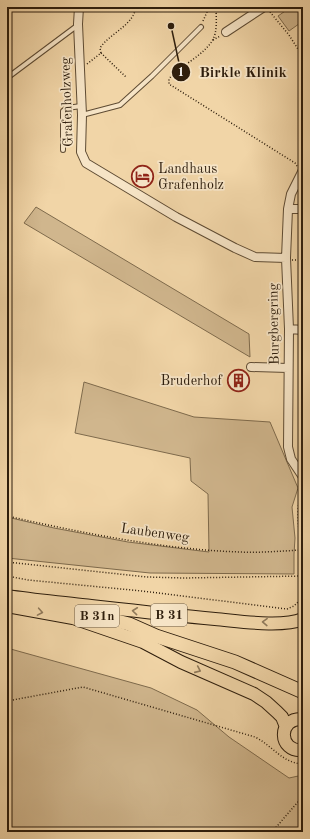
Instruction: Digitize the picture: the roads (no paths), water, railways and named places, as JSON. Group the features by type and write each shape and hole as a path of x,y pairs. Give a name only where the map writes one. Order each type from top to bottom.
{"highway":[{"name":"B 31n","path":"35,601 129,624 156,636 235,662 303,692"},
{"name":"B 31n","path":"73,618 156,636"}],"main road":[{"name":"B 31","path":"7,596 35,601 248,622 293,622 303,619"},
{"name":"B 31","path":"7,606 73,618 143,642 181,662 254,694 266,702 282,717 286,727 284,735 288,745 294,750 303,750"},
{"path":"286,727 291,721 302,718"}],"street":[{"name":"Grafenholzweg","path":"79,7 78,24 82,115 81,152 86,163 176,217 235,248 255,257 286,259"},
{"path":"226,32 267,10"},
{"name":"Burgbergring","path":"303,170 291,194 288,209 286,259 289,329 288,447 291,459 303,477"},
{"path":"288,209 303,209"},
{"path":"289,329 303,330"},
{"path":"251,367 288,368"}],"lane":[{"path":"7,78 78,24"},
{"path":"82,115 120,105 152,76 201,27"},
{"path":"63,150 63,111 67,108 81,106"}],"place":[{"name":"Birkle Klinik","path":"171,26"},
{"name":"Landhaus Grafenholz","path":"143,177"},
{"name":"Bruderhof","path":"238,381"}]}
